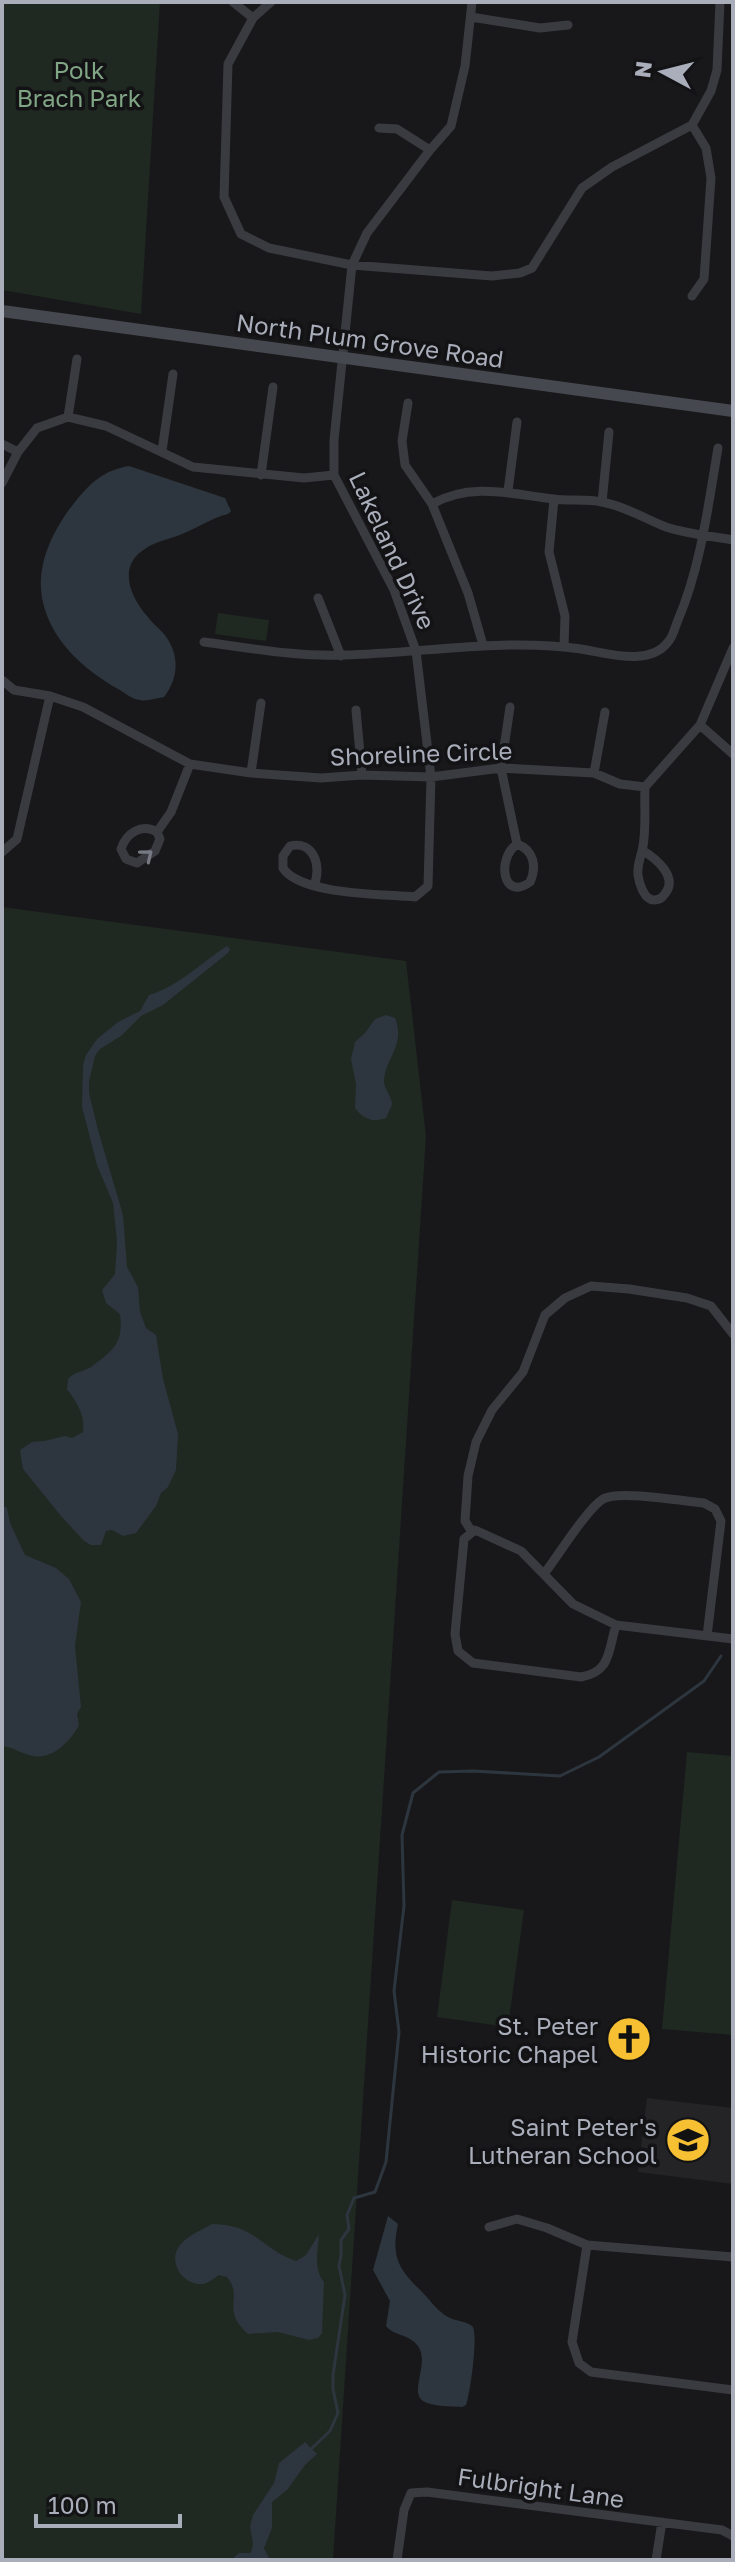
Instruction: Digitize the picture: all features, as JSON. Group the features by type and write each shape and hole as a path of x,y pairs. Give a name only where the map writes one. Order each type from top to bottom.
{"street":[{"path":"233,2 253,18"},
{"path":"271,2 253,18 228,64 224,197 241,234 269,248 352,265 492,276 520,273 532,268 582,188 612,167 692,125 711,91 717,70 720,2"},
{"name":"Lakeland Drive","path":"314,885 321,889 415,897 428,886 431,777 416,651 394,590 334,475 334,440 352,265 367,233 451,126 465,66 472,2"},
{"path":"471,17 540,28 568,25"},
{"path":"692,125 706,148 711,178 704,279 692,296"},
{"path":"379,128 397,129 430,150"},
{"name":"North Plum Grove Road","path":"2,311 733,411"},
{"path":"68,417 77,359"},
{"path":"162,451 173,374"},
{"path":"261,475 273,387"},
{"path":"408,403 402,441 405,465 432,504 468,593 483,645"},
{"path":"2,483 18,452 37,428 68,417 106,426 193,467 304,478 334,475"},
{"path":"508,491 517,422"},
{"path":"602,502 609,432"},
{"path":"2,444 18,452"},
{"path":"204,642 286,653 341,656 483,645 564,647 639,657 655,653 669,642 689,595 704,535 718,448"},
{"path":"432,504 465,491 508,491 554,499 602,502 638,513 667,527 733,540"},
{"path":"554,499 549,552 565,616 564,647"},
{"path":"318,598 341,656"},
{"path":"642,850 666,870 668,889 656,901 645,894 638,875 645,787 700,725 733,648"},
{"name":"Shoreline Circle","path":"2,680 14,690 50,696 83,707 190,764 251,773 321,778 362,775 431,777 501,768 594,773 620,784 645,787"},
{"path":"2,852 17,839 50,696"},
{"path":"251,773 261,703"},
{"path":"510,707 501,768 517,844"},
{"path":"356,710 362,775"},
{"path":"594,773 605,712"},
{"path":"700,725 733,754"},
{"path":"157,832 171,812 190,764"},
{"path":"140,828 157,832 160,839 155,851 137,863 126,859 121,849 126,837 140,828"},
{"path":"299,844 311,851 318,868 314,885 296,882 284,871 283,856 290,846 299,844"},
{"path":"517,844 527,848 534,864 530,882 516,889 506,878 504,865 507,854 517,844"},
{"path":"733,1334 711,1306 687,1298 591,1286 565,1298 545,1315 523,1372 492,1410 476,1442 468,1476 465,1521 473,1531 521,1551 573,1604 616,1625 733,1639"},
{"path":"544,1574 604,1498 621,1495 704,1503 715,1509 721,1521 707,1636"},
{"path":"473,1531 464,1539 455,1634 458,1651 473,1663 581,1677 594,1674 604,1666 616,1625"},
{"path":"489,2227 517,2219 587,2245 733,2257"},
{"path":"587,2245 572,2342 579,2363 591,2372 733,2390"},
{"name":"Fulbright Lane","path":"397,2560 404,2510 411,2493 427,2492 722,2530 733,2536"},
{"path":"656,2560 662,2522"}],"shaded area":[{"path":"129,466 225,498 231,511 150,546 130,566 130,583 136,601 169,642 176,666 173,682 164,697 146,701 131,697 105,681 70,652 52,627 41,585 48,547 67,512 98,478"},
{"path":"227,946 230,949 228,953 163,1005 141,1016 121,1036 100,1049 95,1056 89,1082 98,1130 123,1215 127,1267 138,1287 140,1312 146,1328 156,1335 163,1379 178,1434 176,1470 156,1506 136,1533 123,1536 112,1530 106,1531 101,1545 91,1545 61,1516 23,1469 20,1450 32,1442 65,1436 72,1438 83,1432 81,1414 67,1389 68,1379 105,1356 115,1346 120,1333 120,1314 106,1303 102,1290 115,1274 117,1242 113,1203 97,1165 82,1107 83,1065 97,1039 118,1022 140,1011 149,995 180,980"},
{"path":"386,1015 395,1018 398,1028 397,1044 384,1081 392,1105 386,1118 373,1120 361,1115 355,1108 356,1084 351,1059 355,1042 375,1019"},
{"path":"2,1505 7,1508 10,1523 25,1555 56,1568 69,1579 81,1602 75,1646 81,1707 77,1714 79,1725 60,1748 47,1755 29,1755 2,1746"},
{"name":"Saint Peter's Lutheran School","path":"647,2098 733,2108 733,2184 638,2172"},
{"path":"388,2216 398,2224 395,2247 404,2271 442,2313 470,2324 474,2331 472,2377 466,2405 462,2407 423,2401 418,2391 422,2360 418,2346 386,2326 390,2301 373,2270"},
{"path":"212,2224 227,2225 249,2233 296,2261 306,2255 319,2234 317,2265 324,2282 322,2333 318,2338 309,2340 278,2332 248,2334 235,2318 234,2291 227,2277 219,2275 209,2282 195,2284 183,2277 176,2265 176,2251 187,2238"},
{"path":"305,2442 317,2454 287,2490 272,2502 272,2528 264,2548 270,2560 231,2560 239,2553 251,2553 250,2526 253,2515 274,2483 279,2463"}],"green space":[{"name":"Polk Brach Park","path":"2,2 160,2 141,314 2,290"},
{"path":"218,613 269,620 266,641 215,634"},
{"path":"2,907 406,961 426,1136 333,2560 2,2560"},
{"path":"687,1752 733,1756 733,2035 662,2029"},
{"path":"452,1900 524,1910 508,2027 437,2017"}],"waterway":[{"path":"311,2449 330,2431 338,2413 333,2375 345,2295 339,2266 341,2240 349,2229 347,2215 354,2198 375,2192 386,2162 399,2032 394,1991 404,1906 402,1835 413,1793 439,1772 560,1776 599,1757 704,1681 721,1656"}],"place":[{"name":"St. Peter Historic Chapel","path":"629,2039"},
{"name":"Saint Peter's Lutheran School","path":"688,2140"}]}
